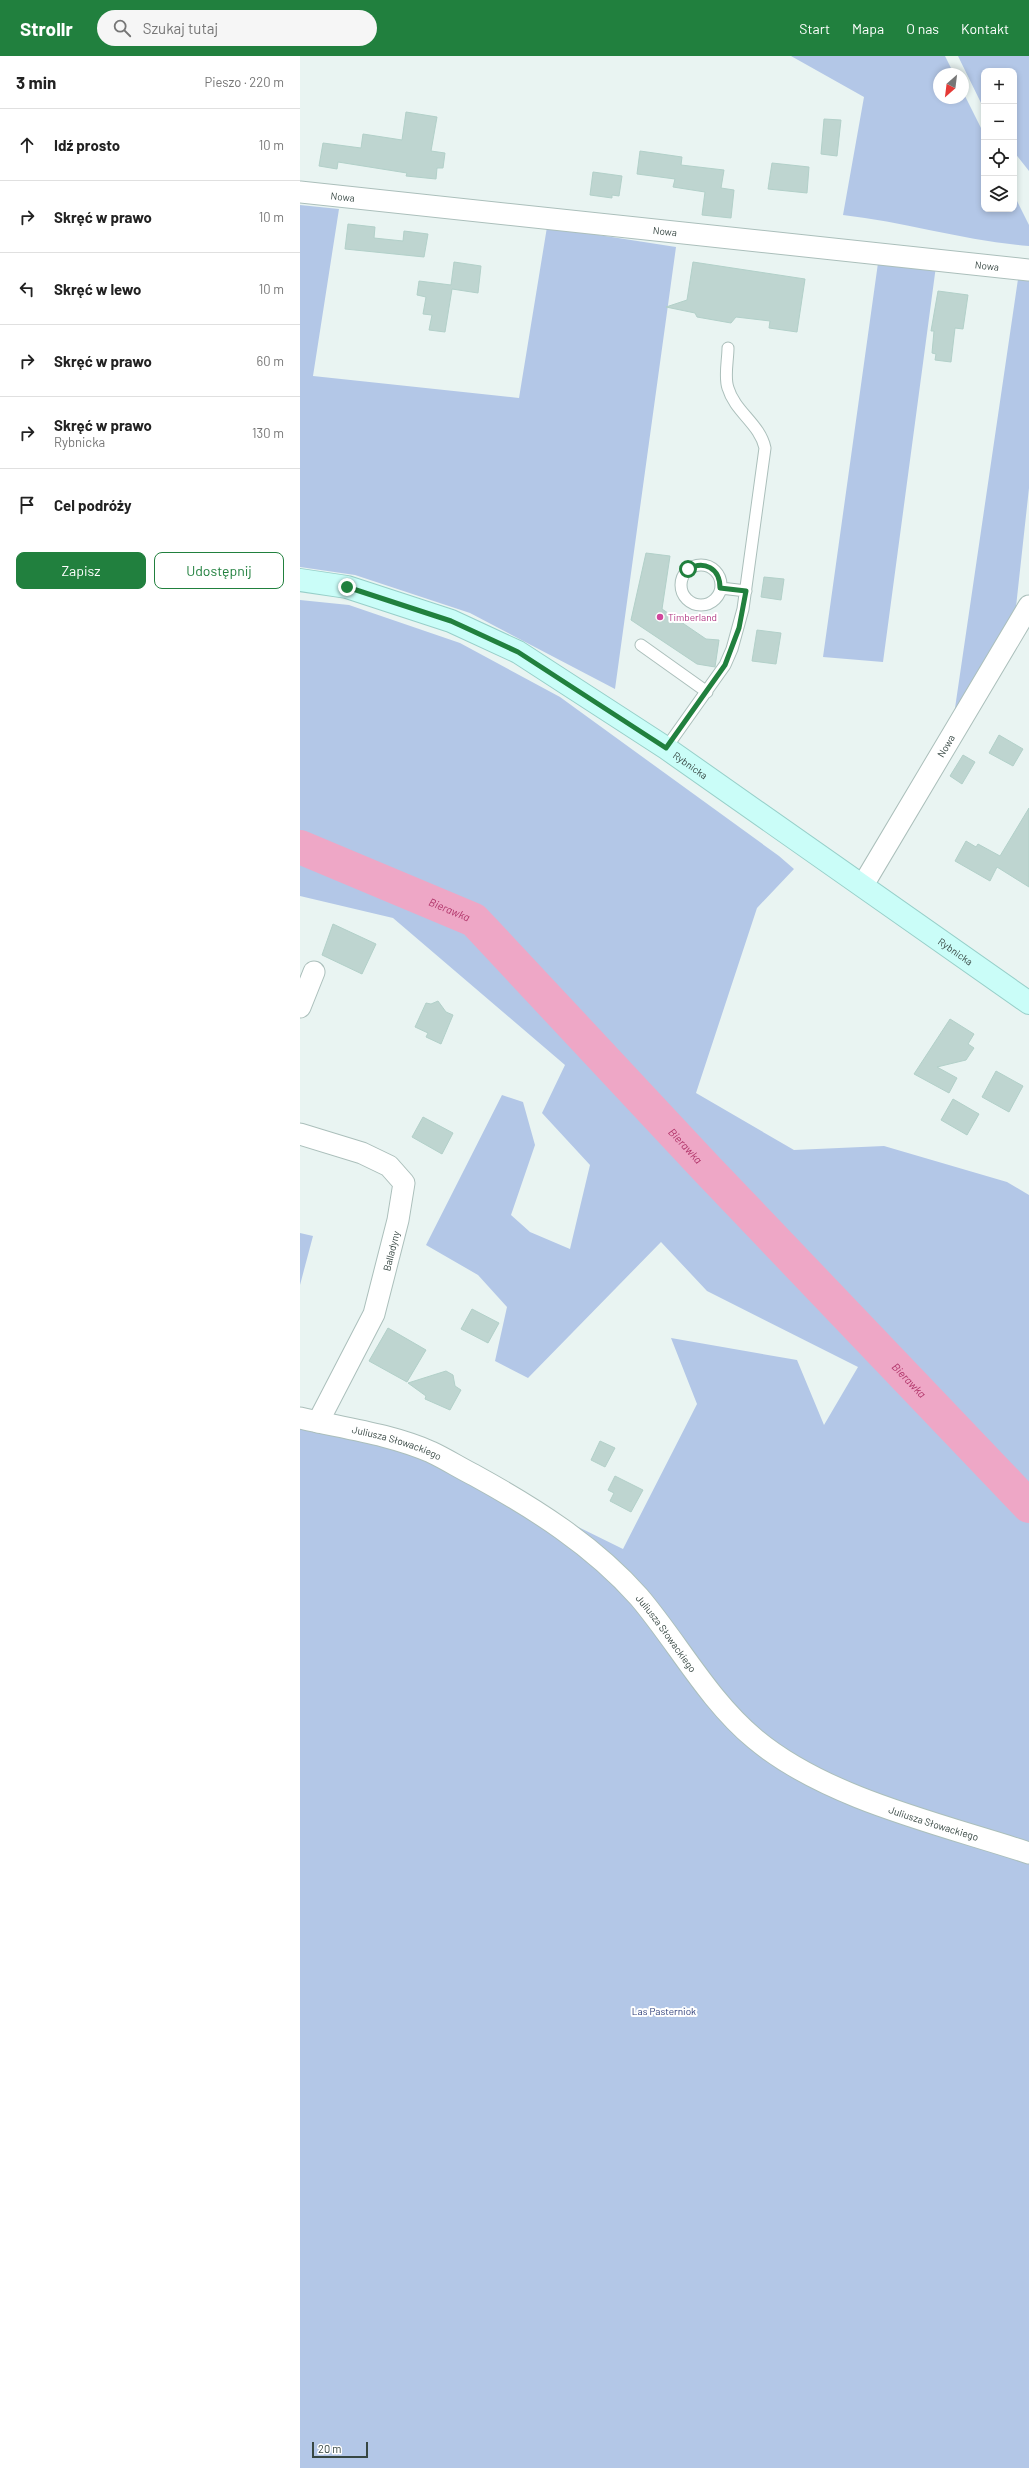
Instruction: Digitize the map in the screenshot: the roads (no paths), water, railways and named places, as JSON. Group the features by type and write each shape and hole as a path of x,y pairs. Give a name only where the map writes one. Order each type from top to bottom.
{"main road":[{"name":"Rybnicka","path":"300,580 347,587 451,621 518,652 666,748 1029,1003"}],"street":[{"name":"Nowa","path":"300,192 1029,270"},
{"name":"Nowa","path":"863,885 1029,606"},
{"path":"300,1007 314,972"},
{"name":"Balladyny","path":"300,1134 362,1153 389,1166 404,1183 398,1220 374,1314 309,1420"},
{"name":"Juliusza Słowackiego","path":"309,1420 388,1438 431,1452 497,1488 586,1546 614,1569 640,1599 732,1718 779,1757 811,1775 860,1797 1029,1853"}],"lane":[{"path":"666,748 725,665 732,649 743,609 746,591 765,448 763,438 734,403 727,387 728,348"},
{"path":"720,588 746,591"},
{"path":"641,645 707,692"}],"waterway":[{"name":"Bierawka","path":"300,847 474,920 706,1168 1029,1506"}],"place":[{"name":"Timberland","path":"660,617"}],"park label":[{"name":"Las Pasterniok","path":"664,2011"}]}
